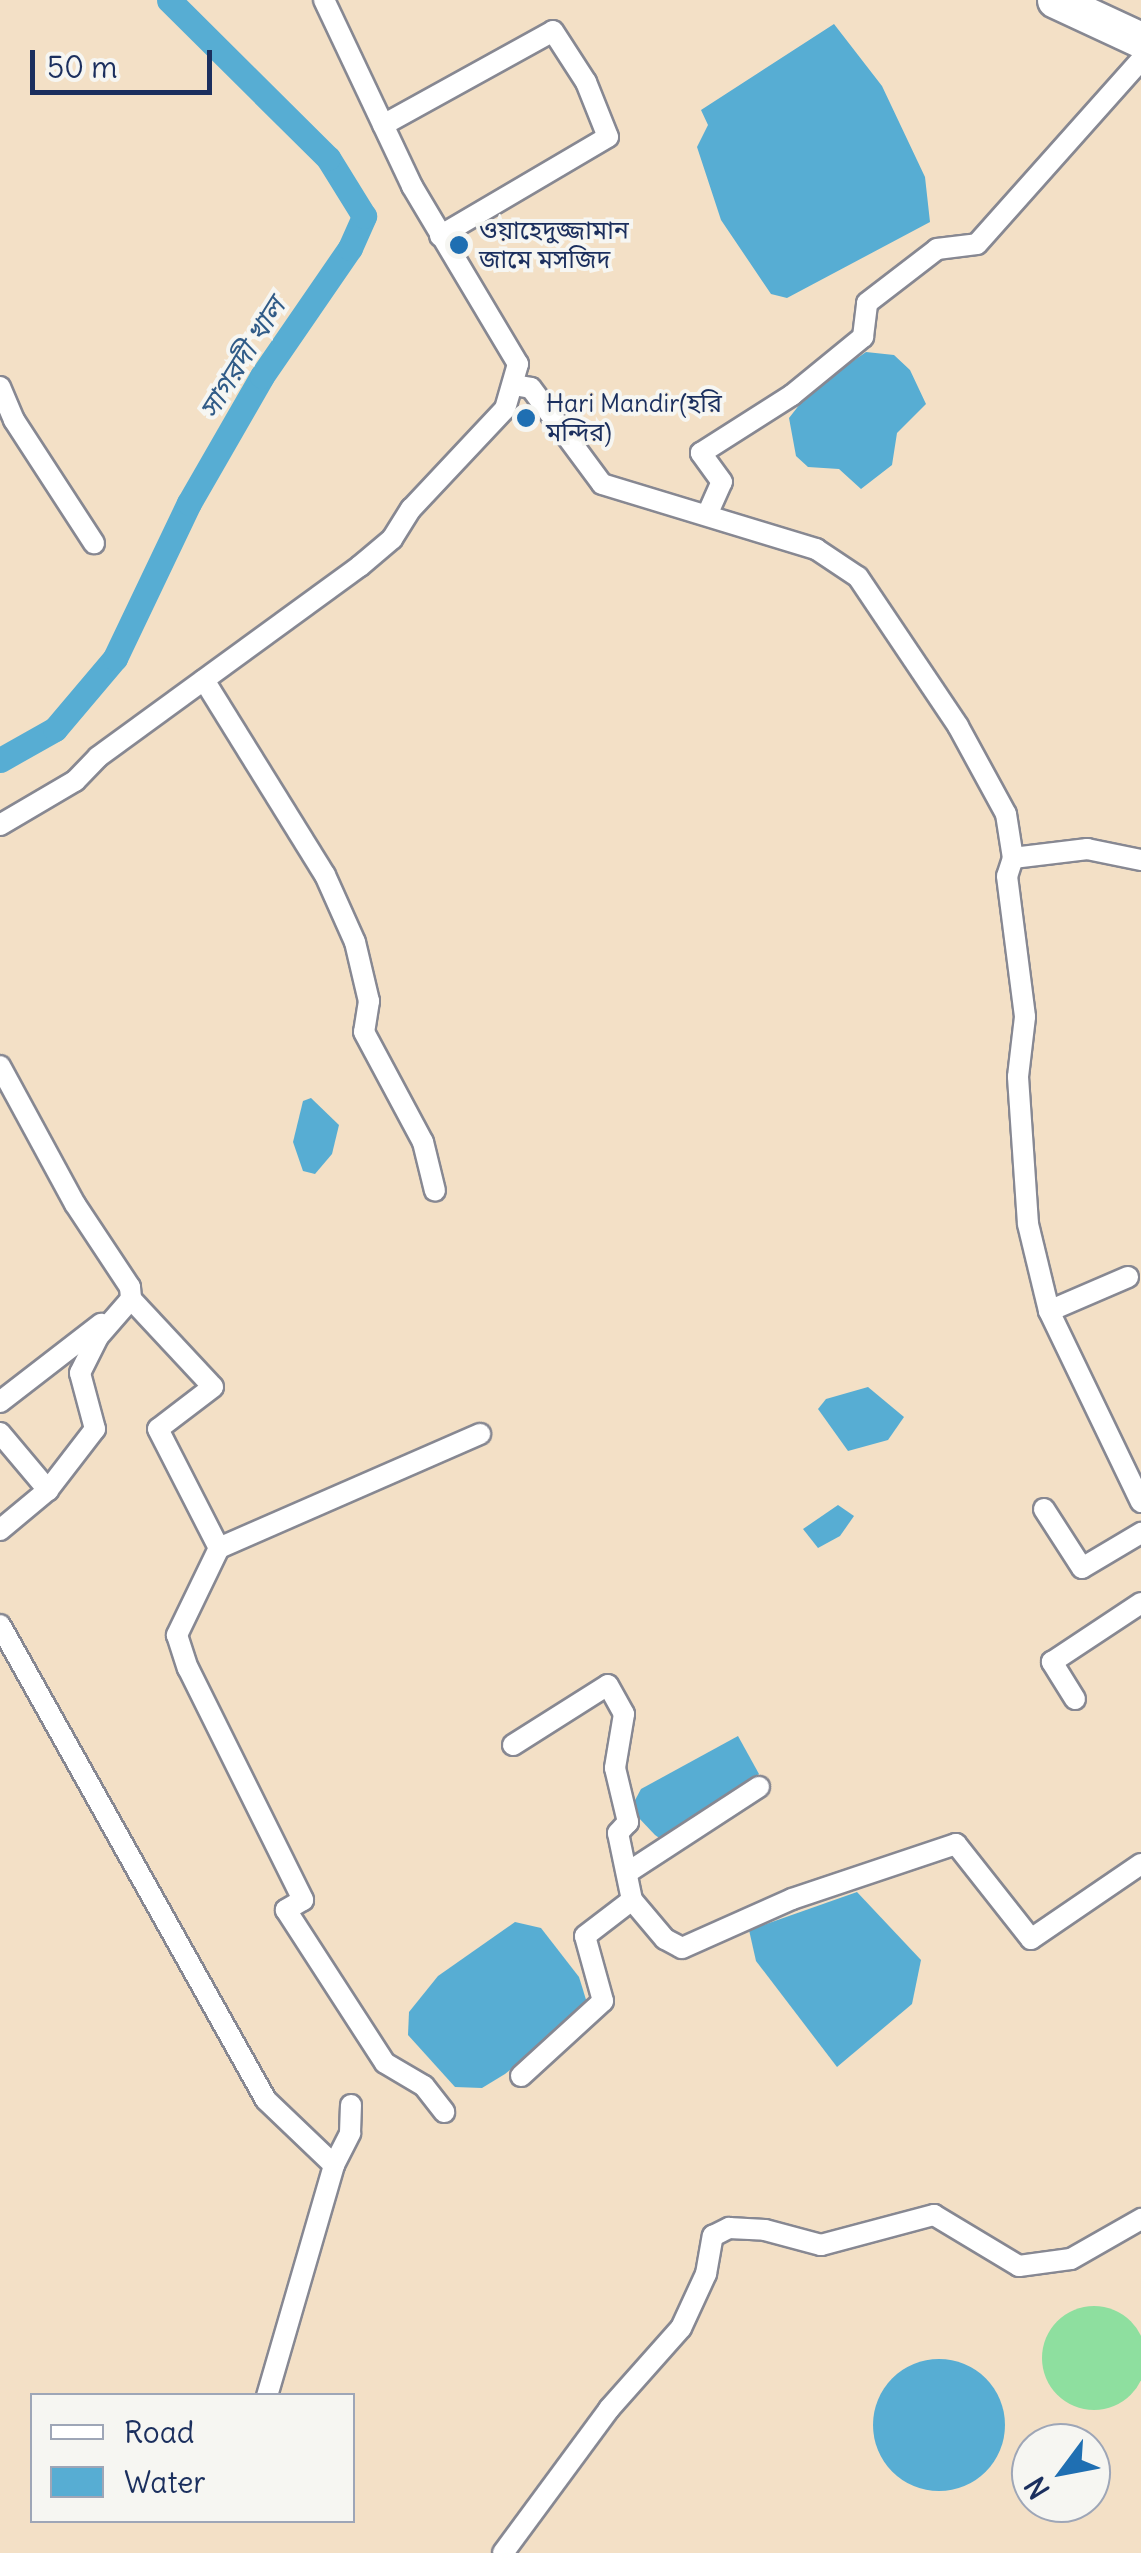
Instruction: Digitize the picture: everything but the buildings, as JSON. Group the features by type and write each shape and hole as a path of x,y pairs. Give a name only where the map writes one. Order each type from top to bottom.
{"highway":[{"path":"1055,0 1141,40"}],"street":[{"path":"0,825 45,803 392,539 411,509 505,409 518,364 440,236 382,125 324,0"},
{"path":"382,125 553,31 586,82 608,138 440,236"},
{"path":"707,515 722,482 701,453 792,395 864,338 867,303 937,249 976,244 1141,60"},
{"path":"514,385 531,388 602,484 816,550 858,577 958,726 1006,814 1014,858 1008,876 1025,1017 1018,1077 1028,1224 1049,1312 1138,1490"},
{"path":"0,388 14,420 94,543"},
{"path":"204,680 326,875 355,942 369,1000 364,1032 423,1142 435,1191"},
{"path":"1014,858 1087,849 1141,860"},
{"path":"0,1066 75,1204 130,1286 126,1307 98,1336 80,1373 94,1429 48,1490 0,1530"},
{"path":"1049,1312 1128,1277"},
{"path":"0,1402 126,1307"},
{"path":"126,1307 213,1387 158,1429 219,1548"},
{"path":"0,1433 48,1490"},
{"path":"444,2112 424,2086 385,2063 286,1910 303,1900 188,1668 177,1635 219,1548 480,1434"},
{"path":"1044,1509 1082,1568 1141,1533"},
{"path":"1074,1700 1052,1662 1141,1603"},
{"path":"0,1625 266,2100 334,2165"},
{"path":"513,1746 608,1686 624,1714 615,1768 628,1822 618,1833 630,1871 632,1900 665,1939 682,1948 792,1900 956,1844 1032,1939 1141,1864"},
{"path":"630,1871 759,1787"},
{"path":"521,2076 603,2001 586,1936 632,1900"},
{"path":"269,2393 334,2165 350,2134 351,2105"},
{"path":"502,2553 609,2410 681,2328 706,2274 713,2236 730,2228 765,2230 821,2245 934,2215 1019,2266 1070,2260 1141,2218"}],"green space":[{"path":"1084,2307 1104,2307 1123,2315 1142,2338 1142,2378 1123,2401 1104,2409 1084,2409 1065,2401 1051,2387 1043,2368 1043,2348 1051,2329 1065,2315"}],"water":[{"path":"834,24 882,86 925,177 930,222 787,298 771,294 721,220 697,147 708,125 701,110"},
{"path":"866,352 894,355 910,370 926,404 897,433 892,465 861,489 839,469 808,467 796,456 789,418 811,390"},
{"path":"311,1098 339,1125 332,1154 315,1174 303,1171 293,1142 303,1101"},
{"path":"868,1387 904,1417 888,1440 848,1451 818,1409 826,1399"},
{"path":"838,1505 854,1516 840,1536 818,1548 803,1529"},
{"path":"738,1736 759,1774 662,1840 655,1835 637,1816 633,1804 641,1789"},
{"path":"857,1892 921,1960 912,2004 837,2067 756,1961 749,1930"},
{"path":"515,1922 541,1928 579,1977 588,2006 505,2074 482,2088 455,2087 408,2035 409,2012 438,1976"},
{"path":"939,2359 964,2364 986,2378 1000,2400 1005,2425 1000,2450 986,2472 964,2486 939,2491 914,2486 892,2472 878,2450 873,2425 878,2400 892,2378 914,2364"}],"waterway":[{"name":"সাগরদী খাল","path":"0,760 55,729 115,658 189,503 262,376 350,248 364,216 328,158 169,0"}],"place":[{"name":"ওয়াহেদুজ্জামান জামে মসজিদ","path":"459,245"},
{"name":"Hari Mandir(হরি মন্দির)","path":"526,418"}]}
